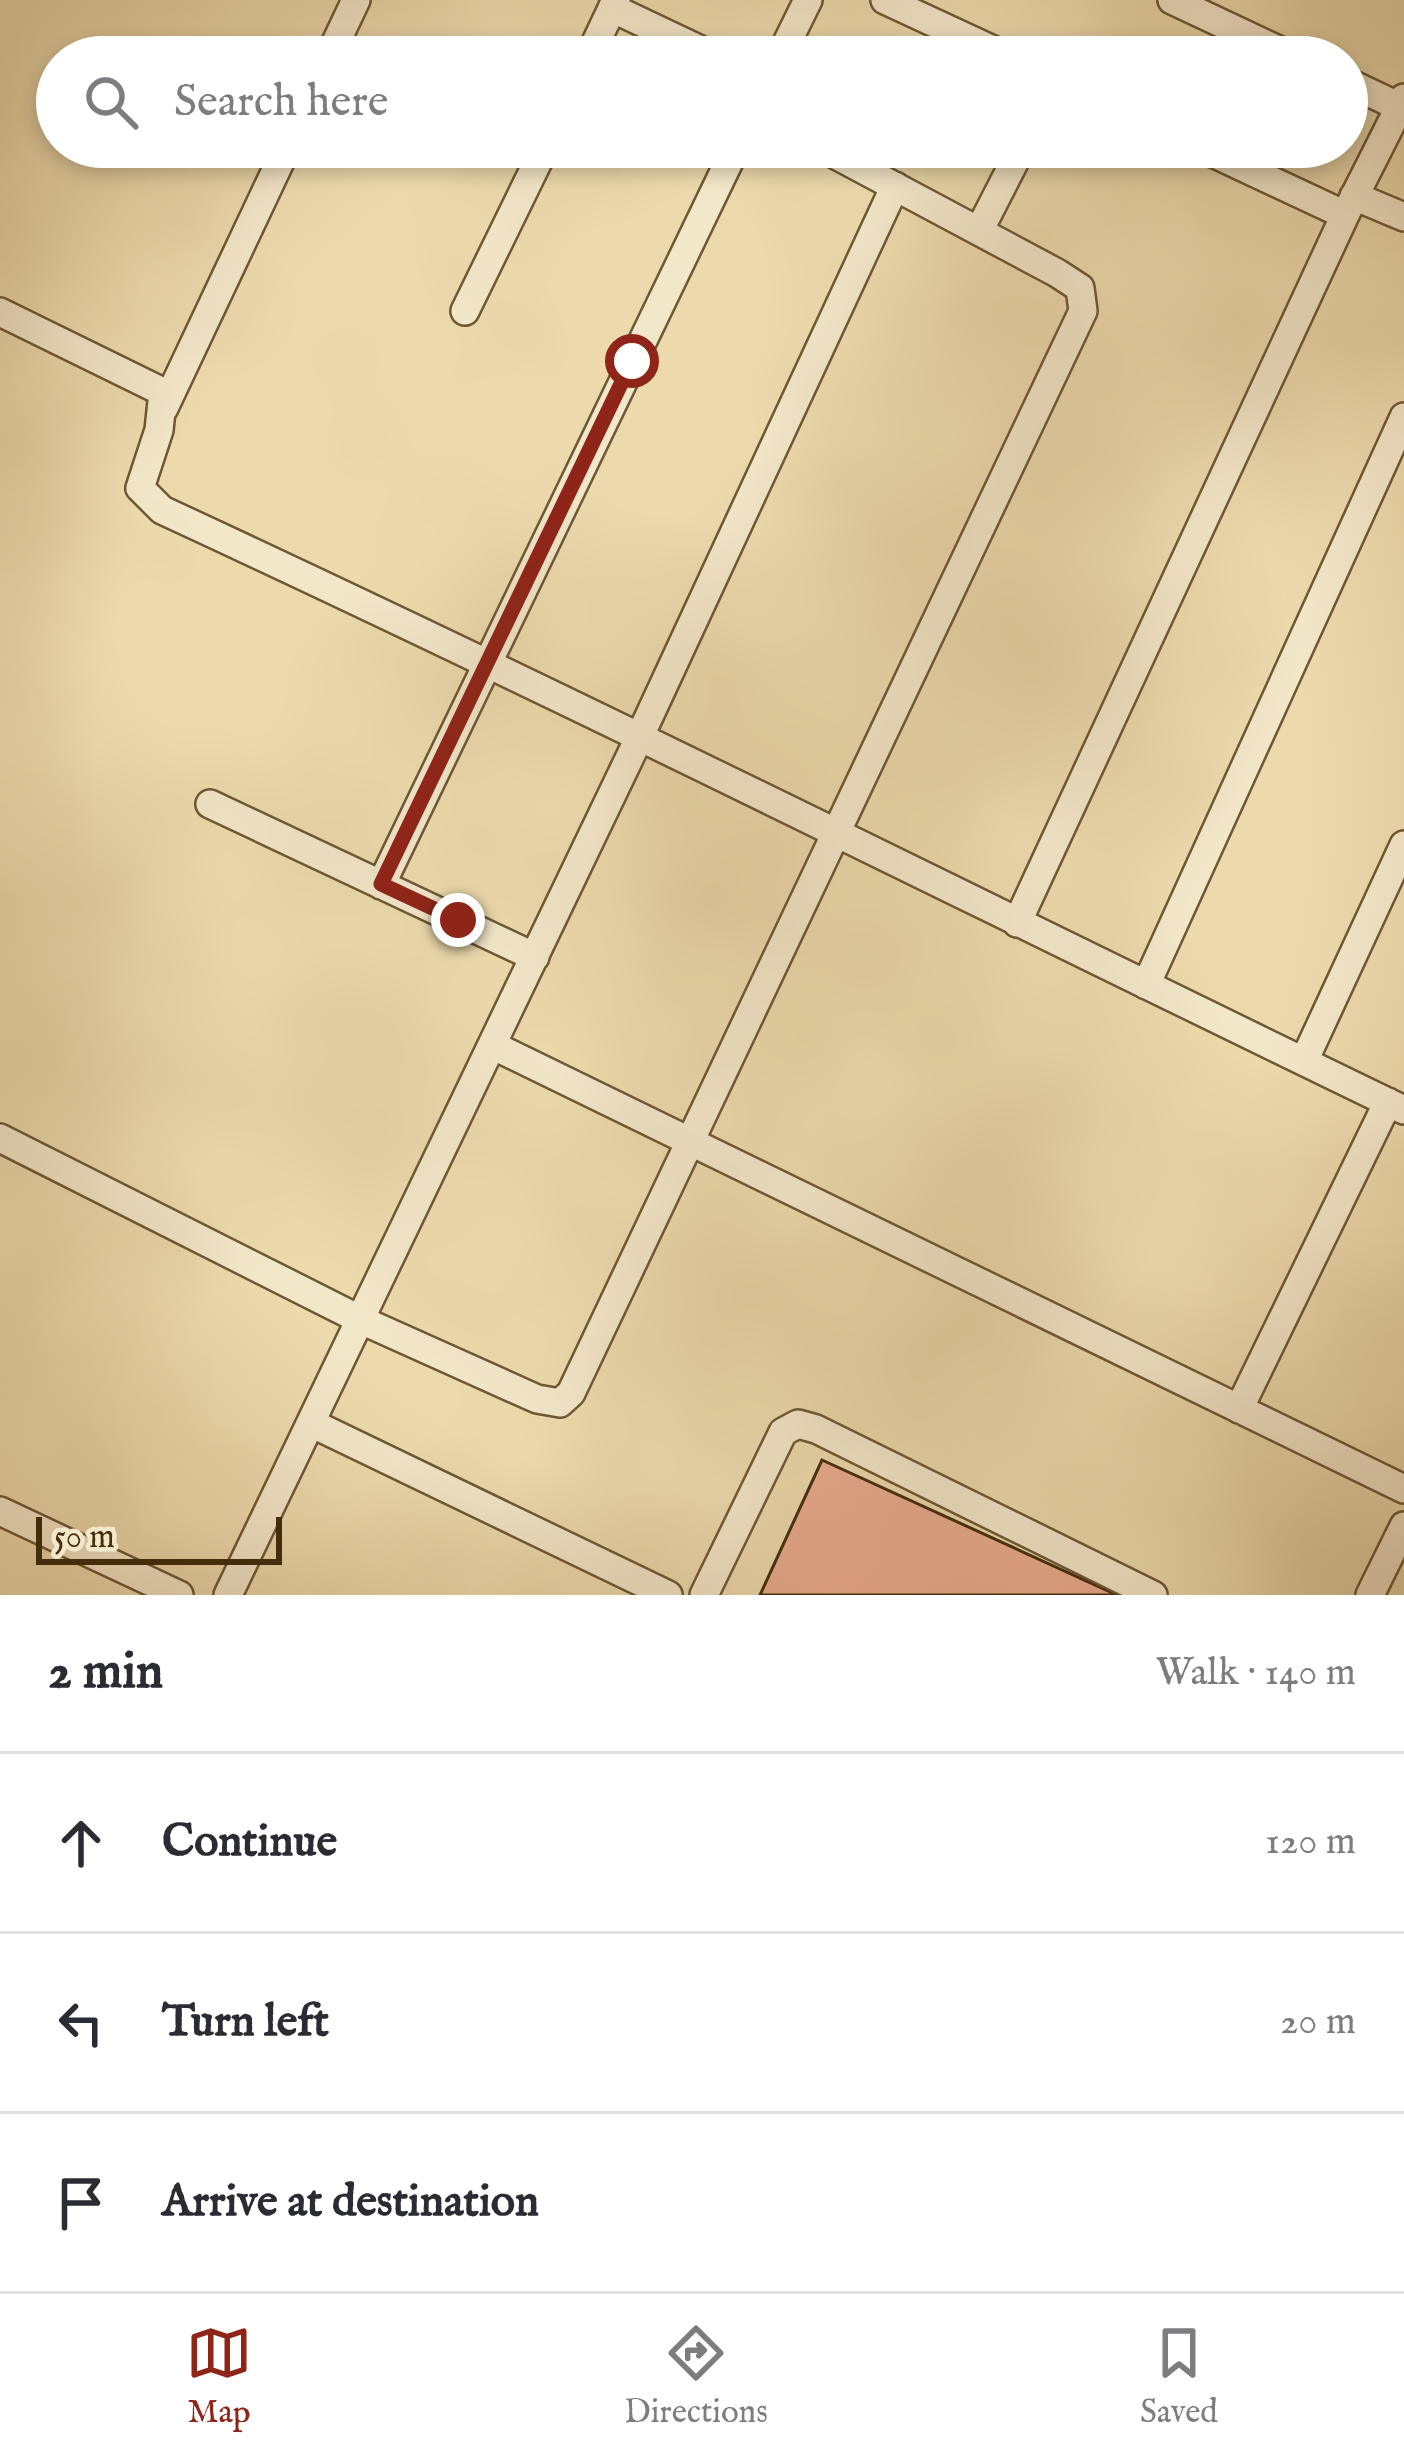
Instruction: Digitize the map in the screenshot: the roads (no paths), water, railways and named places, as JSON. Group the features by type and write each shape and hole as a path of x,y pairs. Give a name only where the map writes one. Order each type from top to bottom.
{"street":[{"path":"339,36 356,0"},
{"path":"790,36 808,0"},
{"path":"885,0 963,36"},
{"path":"1172,0 1248,36"},
{"path":"599,36 614,4 675,36"},
{"path":"1017,923 1349,205 1402,103 1368,90"},
{"path":"277,168 164,408 140,488 149,501 487,660 837,836 1396,1106 1239,1408"},
{"path":"465,311 535,168"},
{"path":"381,884 726,168"},
{"path":"0,1138 361,1320 537,1399 560,1403 580,1377 1083,311 1080,288 861,168"},
{"path":"979,231 1011,168"},
{"path":"1254,168 1349,205 1404,217"},
{"path":"228,1595 640,736 895,186"},
{"path":"0,312 148,382 163,392 164,408"},
{"path":"1146,985 1404,417"},
{"path":"210,804 535,957"},
{"path":"1304,1061 1404,845"},
{"path":"492,1046 1404,1490"},
{"path":"311,1423 668,1595"},
{"path":"704,1595 783,1432 798,1424 1153,1595"},
{"path":"0,1511 179,1595"},
{"path":"1370,1595 1404,1526"}]}
